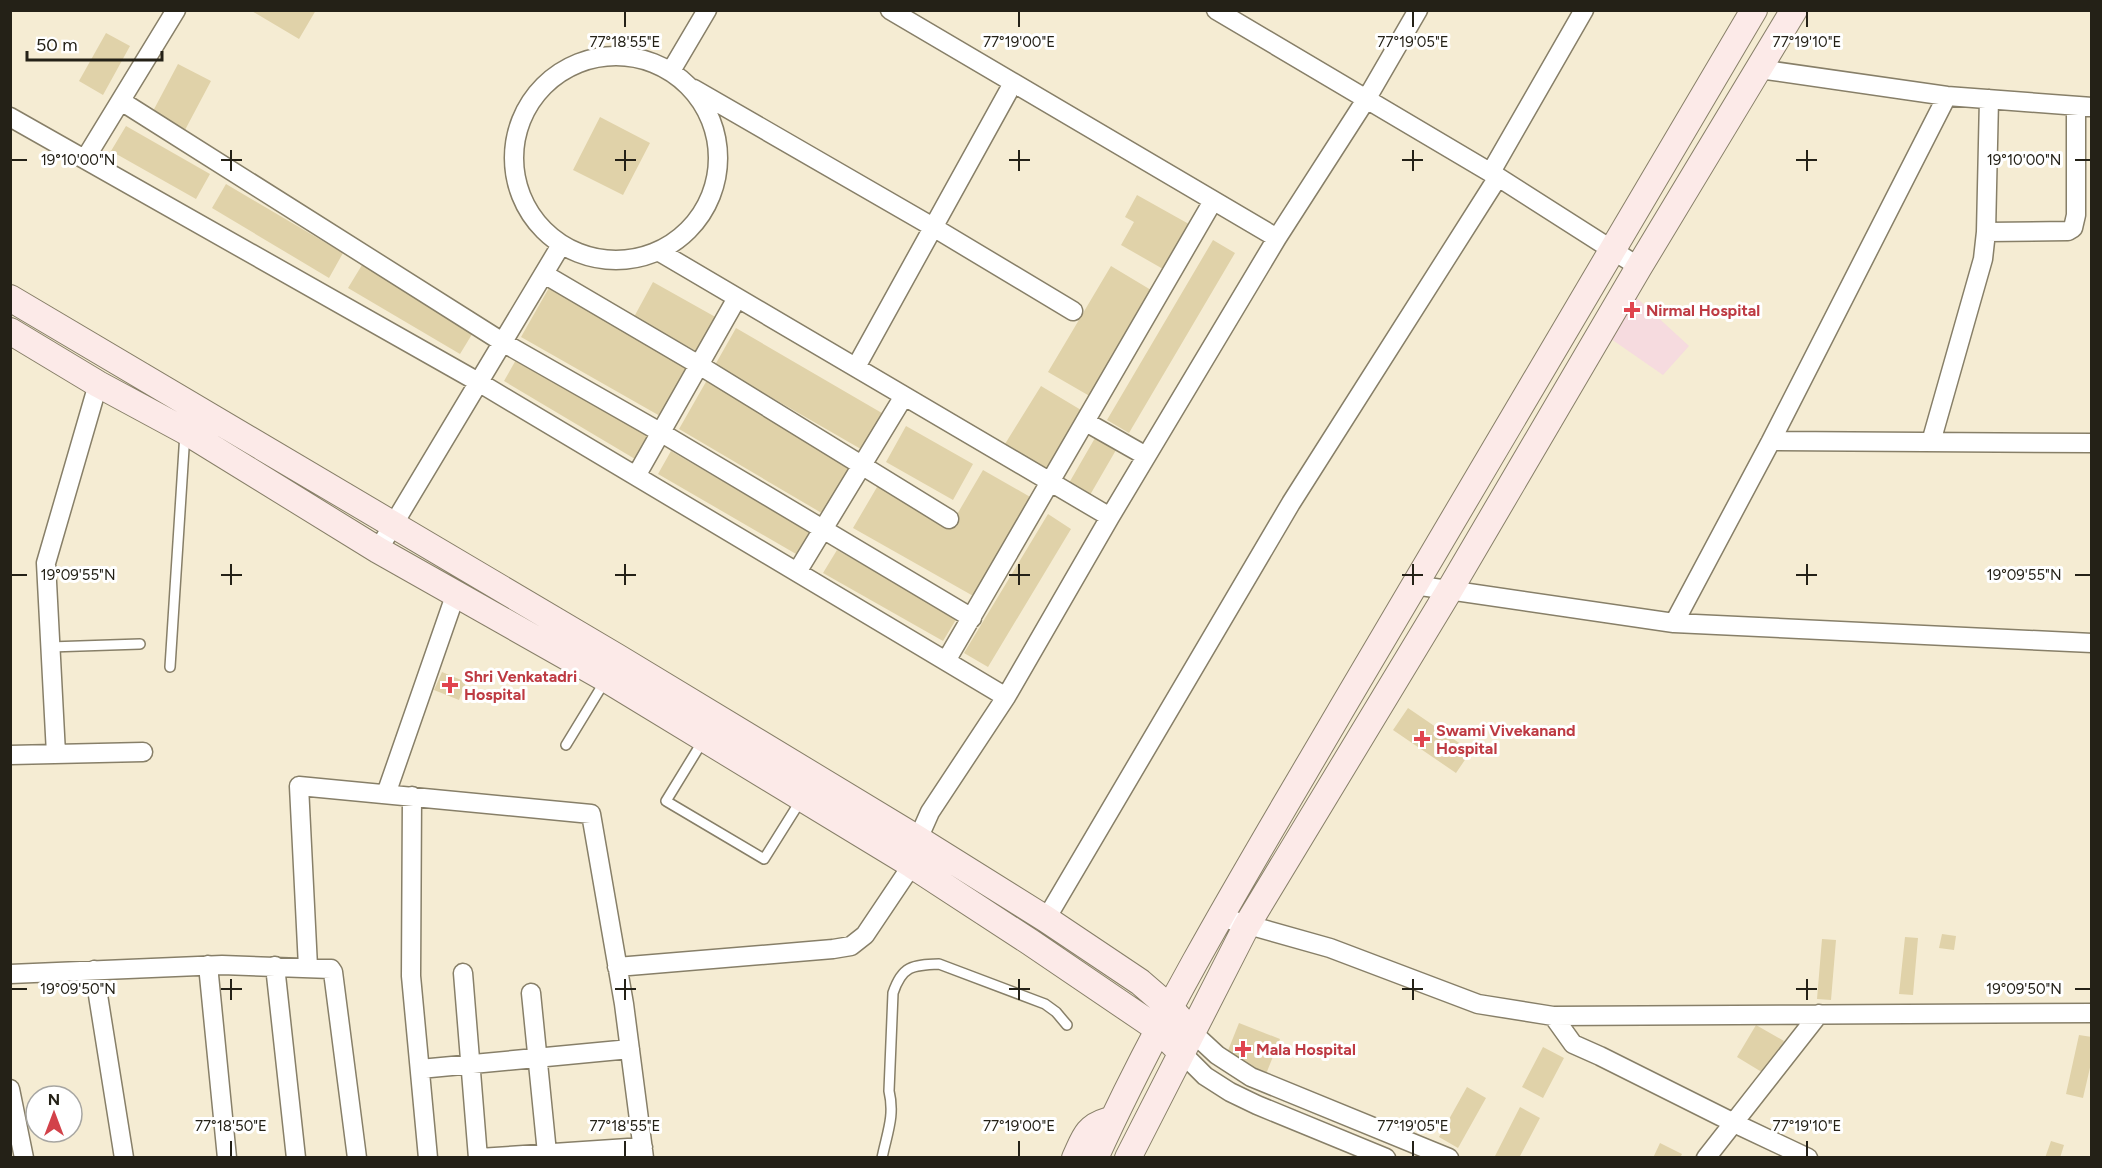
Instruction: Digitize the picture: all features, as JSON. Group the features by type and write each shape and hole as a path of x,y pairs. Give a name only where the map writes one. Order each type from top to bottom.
{"main road":[{"path":"1095,1158 1164,1019 1220,917 1754,10"},
{"path":"1128,1158 1247,924 1449,591 1788,19"},
{"path":"10,298 393,525 612,668 705,739 912,865 1030,942 1164,1019"},
{"path":"10,331 98,384 185,431 378,550 456,593 612,668 918,839 1046,919 1140,982 1164,1019 1186,1042"},
{"path":"1075,1158 1089,1129 1096,1124 1113,1119 1141,1130"},
{"path":"1141,1130 1146,1158"}],"street":[{"path":"85,159 176,10"},
{"path":"671,71 707,10"},
{"path":"890,10 1277,238"},
{"path":"1216,10 1245,18 1366,99 1495,175 1639,267"},
{"path":"617,967 833,949 851,946 865,935 912,865 918,839 930,812 1006,696 1146,456 1277,238 1366,99 1418,10"},
{"path":"1046,919 1291,503 1495,175 1584,10"},
{"path":"1754,10 1788,19"},
{"path":"689,86 711,118 718,144 718,168 711,197 688,231 671,245 647,256 629,259 600,259 561,245 541,228 521,198 514,170 514,145 522,117 538,91 577,63 610,56 639,58 671,71 689,86 1073,311"},
{"path":"1759,69 1947,96 2084,106 2076,215 2073,228 2068,231 1986,232"},
{"path":"855,367 1013,83"},
{"path":"1674,623 1772,441 1947,96"},
{"path":"1930,442 1983,259 1986,232 1989,99"},
{"path":"121,101 504,343 660,432 972,618"},
{"path":"10,117 480,383 1006,696"},
{"path":"946,661 1213,201"},
{"path":"378,550 561,245"},
{"path":"658,251 1110,518"},
{"path":"544,274 863,464 949,519"},
{"path":"636,476 737,298"},
{"path":"56,754 46,563 98,384"},
{"path":"797,572 904,396"},
{"path":"1086,422 1146,456"},
{"path":"1772,441 2091,442"},
{"path":"1414,585 1674,623 2091,643"},
{"path":"386,794 456,593"},
{"path":"10,755 143,752"},
{"path":"308,967 299,786 591,814 630,1049 643,1152 547,1153 478,1158 463,973"},
{"path":"412,796 411,976 428,1158"},
{"path":"1220,917 1330,948 1478,1005 1553,1016 2091,1013"},
{"path":"10,974 208,965 329,968 333,972 357,1158"},
{"path":"208,965 228,1158"},
{"path":"275,966 296,1158"},
{"path":"94,970 124,1158"},
{"path":"531,993 547,1153"},
{"path":"1706,1158 1819,1014"},
{"path":"1553,1016 1573,1044 1801,1156"},
{"path":"1186,1042 1205,1076 1230,1092 1386,1158"},
{"path":"1186,1042 1217,1055 1251,1077 1449,1158"},
{"path":"420,1069 537,1056 630,1049"},
{"path":"10,1089 13,1114 24,1158"}],"lane":[{"path":"170,667 185,431"},
{"path":"50,647 140,644"},
{"path":"566,745 612,668"},
{"path":"705,739 666,801 764,859 802,798"},
{"path":"882,1158 892,1117 889,1091 893,993 898,979 908,968 922,964 939,964 1045,1004 1056,1012 1067,1025"}],"shaded area":[{"name":"Nirmal Hospital","path":"1627,289 1689,346 1663,375 1601,332"}],"building":[{"path":"250,10 316,10 299,39"},
{"path":"106,33 130,46 103,95 79,81"},
{"path":"178,64 211,81 185,130 152,113"},
{"path":"600,117 650,143 623,195 573,170"},
{"path":"126,126 210,174 196,199 111,151"},
{"path":"226,184 343,253 329,278 212,208"},
{"path":"1137,195 1196,228 1170,273 1121,245 1134,222 1125,217"},
{"path":"1213,240 1235,253 1129,433 1107,420"},
{"path":"362,265 474,331 460,354 348,288"},
{"path":"1111,266 1156,293 1093,398 1048,372"},
{"path":"653,282 719,319 700,353 634,317"},
{"path":"550,286 689,366 660,416 521,337"},
{"path":"736,328 887,416 866,452 715,365"},
{"path":"517,358 654,440 640,462 504,381"},
{"path":"707,380 853,467 825,515 679,429"},
{"path":"1041,386 1086,413 1051,471 1005,444"},
{"path":"906,426 973,464 953,500 886,462"},
{"path":"1095,438 1116,450 1090,495 1069,483"},
{"path":"671,451 816,536 803,558 658,474"},
{"path":"983,470 1032,498 975,597 853,528 880,482 952,523"},
{"path":"1048,514 1071,529 988,667 964,653"},
{"path":"837,550 957,618 943,641 823,573"},
{"path":"442,672 466,682 459,700 434,690"},
{"path":"1408,708 1471,751 1456,773 1393,730"},
{"path":"1942,934 1956,936 1954,950 1939,948"},
{"path":"1905,937 1918,938 1913,995 1899,994"},
{"path":"1822,939 1836,940 1831,1000 1817,999"},
{"path":"1239,1023 1280,1039 1266,1074 1225,1058"},
{"path":"1756,1025 1784,1041 1765,1074 1737,1057"},
{"path":"2079,1035 2092,1037 2092,1059 2083,1098 2066,1094"},
{"path":"1543,1047 1564,1058 1543,1098 1522,1087"},
{"path":"1467,1087 1486,1098 1458,1148 1439,1137"},
{"path":"1520,1107 1540,1118 1519,1158 1494,1158"},
{"path":"2051,1141 2064,1145 2060,1158 2045,1158"},
{"path":"1660,1143 1682,1154 1680,1158 1653,1158"}],"place":[{"name":"Nirmal Hospital","path":"1632,310"},
{"name":"Shri Venkatadri Hospital","path":"450,685"},
{"name":"Swami Vivekanand Hospital","path":"1422,739"},
{"name":"Mala Hospital","path":"1243,1049"}]}
